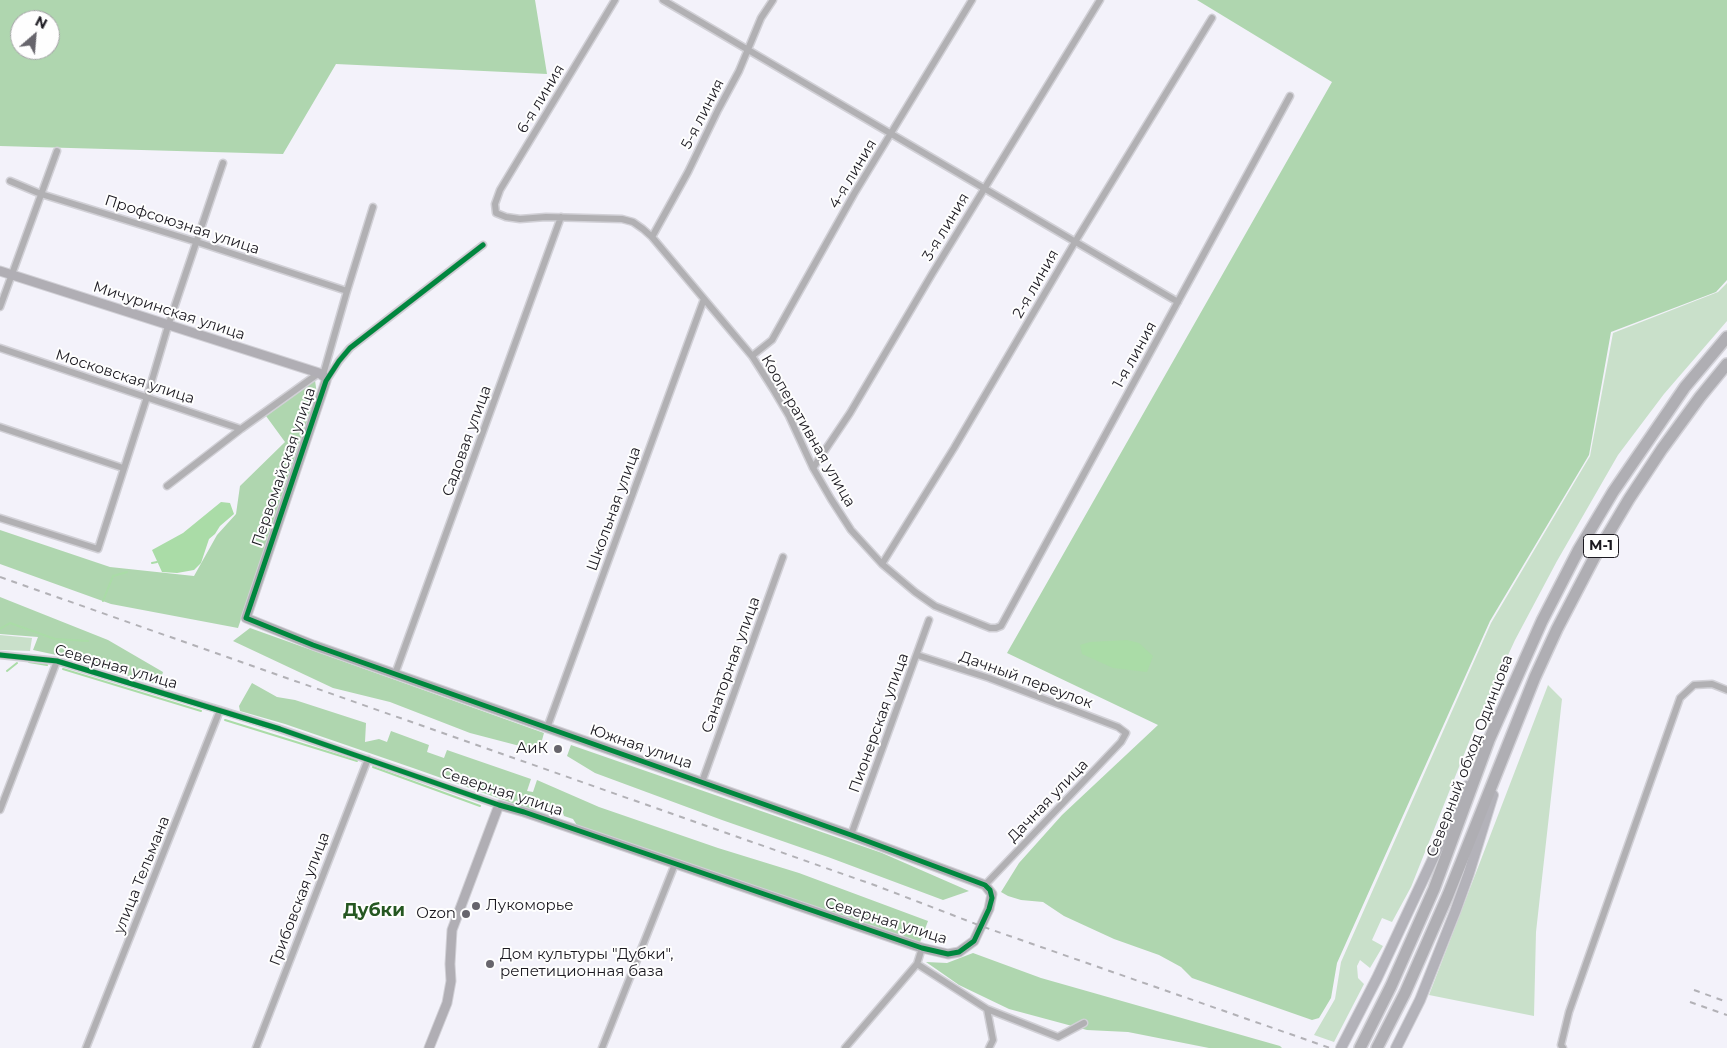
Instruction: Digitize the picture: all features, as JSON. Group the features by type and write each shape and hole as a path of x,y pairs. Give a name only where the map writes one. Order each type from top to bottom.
{"highway":[{"name":"Северный обход Одинцова","path":"1360,1048 1391,986 1434,889 1489,740 1542,621 1579,549 1613,492 1685,387 1727,337"},
{"name":"Северный обход Одинцова","path":"1377,1048 1448,895 1535,677 1557,629 1594,558 1629,499 1662,449 1727,364"}],"main road":[{"path":"1341,1048 1377,978 1489,740"},
{"path":"1396,1048 1420,1000 1455,912 1508,747"}],"street":[{"name":"6-я линия","path":"496,212 495,204 500,190 615,0"},
{"path":"663,0 1178,302"},
{"name":"5-я линия","path":"652,237 688,172 749,50 761,18 773,0"},
{"name":"4-я линия","path":"752,356 772,340 854,194 972,0"},
{"name":"3-я линия","path":"813,468 850,413 984,188 1100,0"},
{"name":"2-я линия","path":"882,564 954,448 1075,242 1212,18"},
{"name":"1-я линия","path":"1001,626 1290,96"},
{"path":"0,307 57,151"},
{"path":"0,518 98,549 168,326 223,163"},
{"name":"Профсоюзная улица","path":"10,181 41,194 197,242 346,292"},
{"path":"167,486 241,429 323,376 346,292 373,207"},
{"name":"Кооперативная улица","path":"496,212 506,218 520,219 546,216 622,219 633,222 652,237 752,356 789,416 830,500 851,530 882,564 915,592 936,606 990,628 1001,626"},
{"name":"Садовая улица","path":"395,674 562,217"},
{"name":"Первомайская улица","path":"246,618 323,376 350,348 484,245"},
{"name":"Мичуринская улица","path":"0,271 323,376"},
{"name":"Школьная улица","path":"547,728 704,299"},
{"name":"Московская улица","path":"0,348 241,429"},
{"path":"0,427 124,468"},
{"name":"Санаторная улица","path":"702,782 783,557"},
{"name":"Южная улица","path":"246,618 313,645 851,835 985,885"},
{"name":"Пионерская улица","path":"851,835 929,620"},
{"name":"Северная улица","path":"0,655 57,661 280,729 922,948 948,954 959,952 974,941 992,898 990,890 985,885"},
{"name":"Дачный переулок","path":"916,655 989,678 1118,727 1126,733"},
{"path":"0,810 57,661"},
{"path":"1563,1048 1561,1045 1569,1012 1680,698 1694,685 1712,684 1727,690"},
{"name":"улица Тельмана","path":"86,1048 220,710"},
{"name":"Дачная улица","path":"985,885 1122,742 1126,733"},
{"name":"Грибовская улица","path":"256,1048 368,759"},
{"path":"429,1048 447,1003 451,981 452,930 499,805"},
{"path":"602,1048 675,864"},
{"path":"845,1048 917,964 922,948"},
{"path":"917,964 987,1009 1058,1036 1084,1023"},
{"path":"987,1009 993,1040 989,1048"}],"shaded area":[{"path":"0,0 535,0 547,74 336,64 283,154 0,146"},
{"path":"1197,0 1727,0 1727,280 1716,292 1611,332 1589,455 1490,621 1337,963 1331,998 1319,1018 1312,1020 1192,978 1181,967 1159,955 1114,939 1064,916 1043,902 1021,900 1001,892 1019,863 1062,815 1158,725 1007,653 1332,82"},
{"path":"1727,283 1727,321 1664,394 1618,455 1557,561 1515,640 1475,727 1411,887 1392,922 1382,918 1372,940 1383,946 1370,968 1360,960 1357,966 1358,978 1364,984 1334,1042 1314,1035 1335,999 1341,962 1491,623 1590,456 1613,333 1718,292"},
{"path":"315,380 317,395 238,628 111,604 0,564 0,530 110,567 194,576 217,535 236,514 240,486 285,442 266,416"},
{"path":"221,502 230,503 234,514 209,539 201,563 194,570 177,573 162,572 152,550 183,533"},
{"path":"0,597 108,640 163,672 159,685 61,656 33,650 38,637 0,634"},
{"path":"250,628 544,733 539,751 470,733 390,702 333,688 233,641"},
{"path":"0,635 32,638 30,651 0,650"},
{"path":"1127,640 1139,643 1153,656 1147,672 1113,668 1082,654 1080,645 1090,642"},
{"path":"252,683 277,697 295,700 366,723 365,742 379,739 387,742 391,731 429,745 427,752 444,758 447,750 531,779 527,791 533,792 537,780 599,807 718,848 799,873 928,921 919,945 578,827 573,819 564,816 562,810 547,806 546,809 538,807 533,813 512,803 413,768 285,724 240,711 239,706"},
{"path":"1548,685 1562,699 1536,932 1534,1016 1429,995"},
{"path":"571,745 882,853 969,891 943,900 722,820 595,773 567,756"},
{"path":"973,953 1041,978 1282,1048 1209,1048 1128,1032 1087,1030 1009,1009 959,985 926,962 947,963"}],"waterway":[{"path":"152,563 157,562"},
{"path":"103,601 113,576 127,572"},
{"path":"0,629 10,623 55,639 88,641"},
{"path":"29,662 47,665"},
{"path":"7,671 17,663"},
{"path":"63,669 201,711"},
{"path":"225,720 357,761"},
{"path":"373,767 480,806"}],"railway":[{"path":"0,577 877,886 981,926 1330,1048"},
{"path":"1694,990 1727,1002"},
{"path":"1690,1002 1727,1015"}],"cycle path":[{"path":"0,655 57,661 280,729 922,948 948,954 959,952 974,941 992,898 990,890 985,885 851,835 313,645 246,618 326,381 350,348 483,245"}],"place":[{"name":"АиК","path":"558,749"},
{"name":"Лукоморье","path":"476,906"},
{"name":"Ozon","path":"466,914"},
{"name":"Дом культуры \"Дубки\", репетиционная база","path":"490,964"}],"district":[{"name":"Дубки","path":"374,911"}]}
